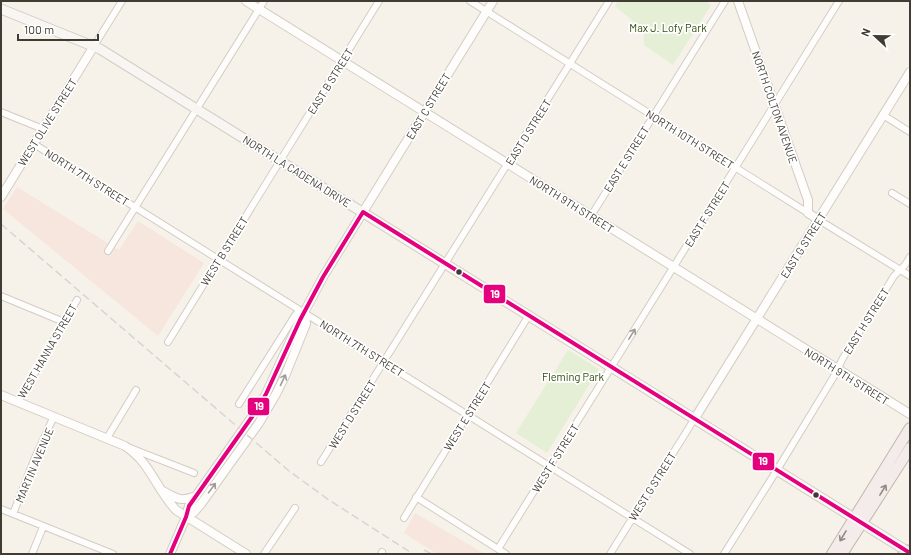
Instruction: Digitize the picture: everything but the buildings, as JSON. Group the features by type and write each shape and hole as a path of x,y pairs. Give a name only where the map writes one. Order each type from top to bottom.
{"main road":[{"name":"NORTH LA CADENA DRIVE","path":"1,9 94,46 612,366 907,552"},
{"path":"842,554 858,520 910,428"},
{"path":"832,554 910,448"}],"street":[{"path":"94,46 122,1"},
{"name":"NORTH 9TH STREET","path":"246,1 910,414"},
{"path":"108,251 264,1"},
{"name":"EAST B STREET","path":"280,160 379,1"},
{"name":"NORTH 10TH STREET","path":"470,1 570,65 910,276"},
{"name":"EAST C STREET","path":"170,554 186,517 189,506 250,420 266,394 300,320 323,277 493,1"},
{"name":"EAST D STREET","path":"446,263 609,1"},
{"name":"NORTH COLTON AVENUE","path":"738,1 808,200 808,213"},
{"name":"EAST F STREET","path":"612,366 839,1"},
{"name":"EAST E STREET","path":"591,216 722,2"},
{"name":"WEST OLIVE STREET","path":"1,197 94,46"},
{"name":"EAST G STREET","path":"695,418 910,72"},
{"path":"1,112 43,129"},
{"path":"883,115 910,132"},
{"name":"NORTH 7TH STREET","path":"34,144 690,554"},
{"name":"WEST B STREET","path":"168,342 280,160"},
{"path":"892,193 910,204"},
{"name":"EAST H STREET","path":"724,554 777,470 894,276 910,258"},
{"name":"WEST D STREET","path":"321,462 446,263"},
{"path":"1,296 64,322"},
{"name":"WEST HANNA STREET","path":"18,402 77,300"},
{"path":"186,517 194,512 201,504 266,412 285,376 303,332 306,324 305,312 296,314 239,404"},
{"name":"WEST E STREET","path":"404,518 529,315"},
{"name":"WEST F STREET","path":"498,549 612,366"},
{"path":"107,438 136,390"},
{"path":"1,395 194,473"},
{"name":"MARTIN AVENUE","path":"14,514 34,460 54,416"},
{"name":"WEST G STREET","path":"610,554 695,418"},
{"path":"125,446 138,456 147,466 170,504 176,510 246,554"},
{"path":"162,491 179,499 186,500 196,496"},
{"path":"416,497 506,554"},
{"path":"264,554 295,508"},
{"path":"1,509 102,552 113,554"},
{"path":"32,554 43,527"}],"shaded area":[{"path":"17,187 119,250 138,221 204,263 158,336 3,209"},
{"path":"415,513 485,554 437,554 404,533"}],"green space":[{"name":"Max J. Lofy Park","path":"618,1 705,1 711,5 673,65 644,45 643,29 615,6"},
{"name":"Fleming Park","path":"568,350 599,369 547,453 516,433"}],"railway":[{"path":"1,224 289,471 329,500 413,554"},
{"path":"424,550 432,554"}],"transit line":[{"name":"19","path":"170,554 186,517 189,506 254,414 266,394 300,320 323,277 363,212 910,553"}]}
